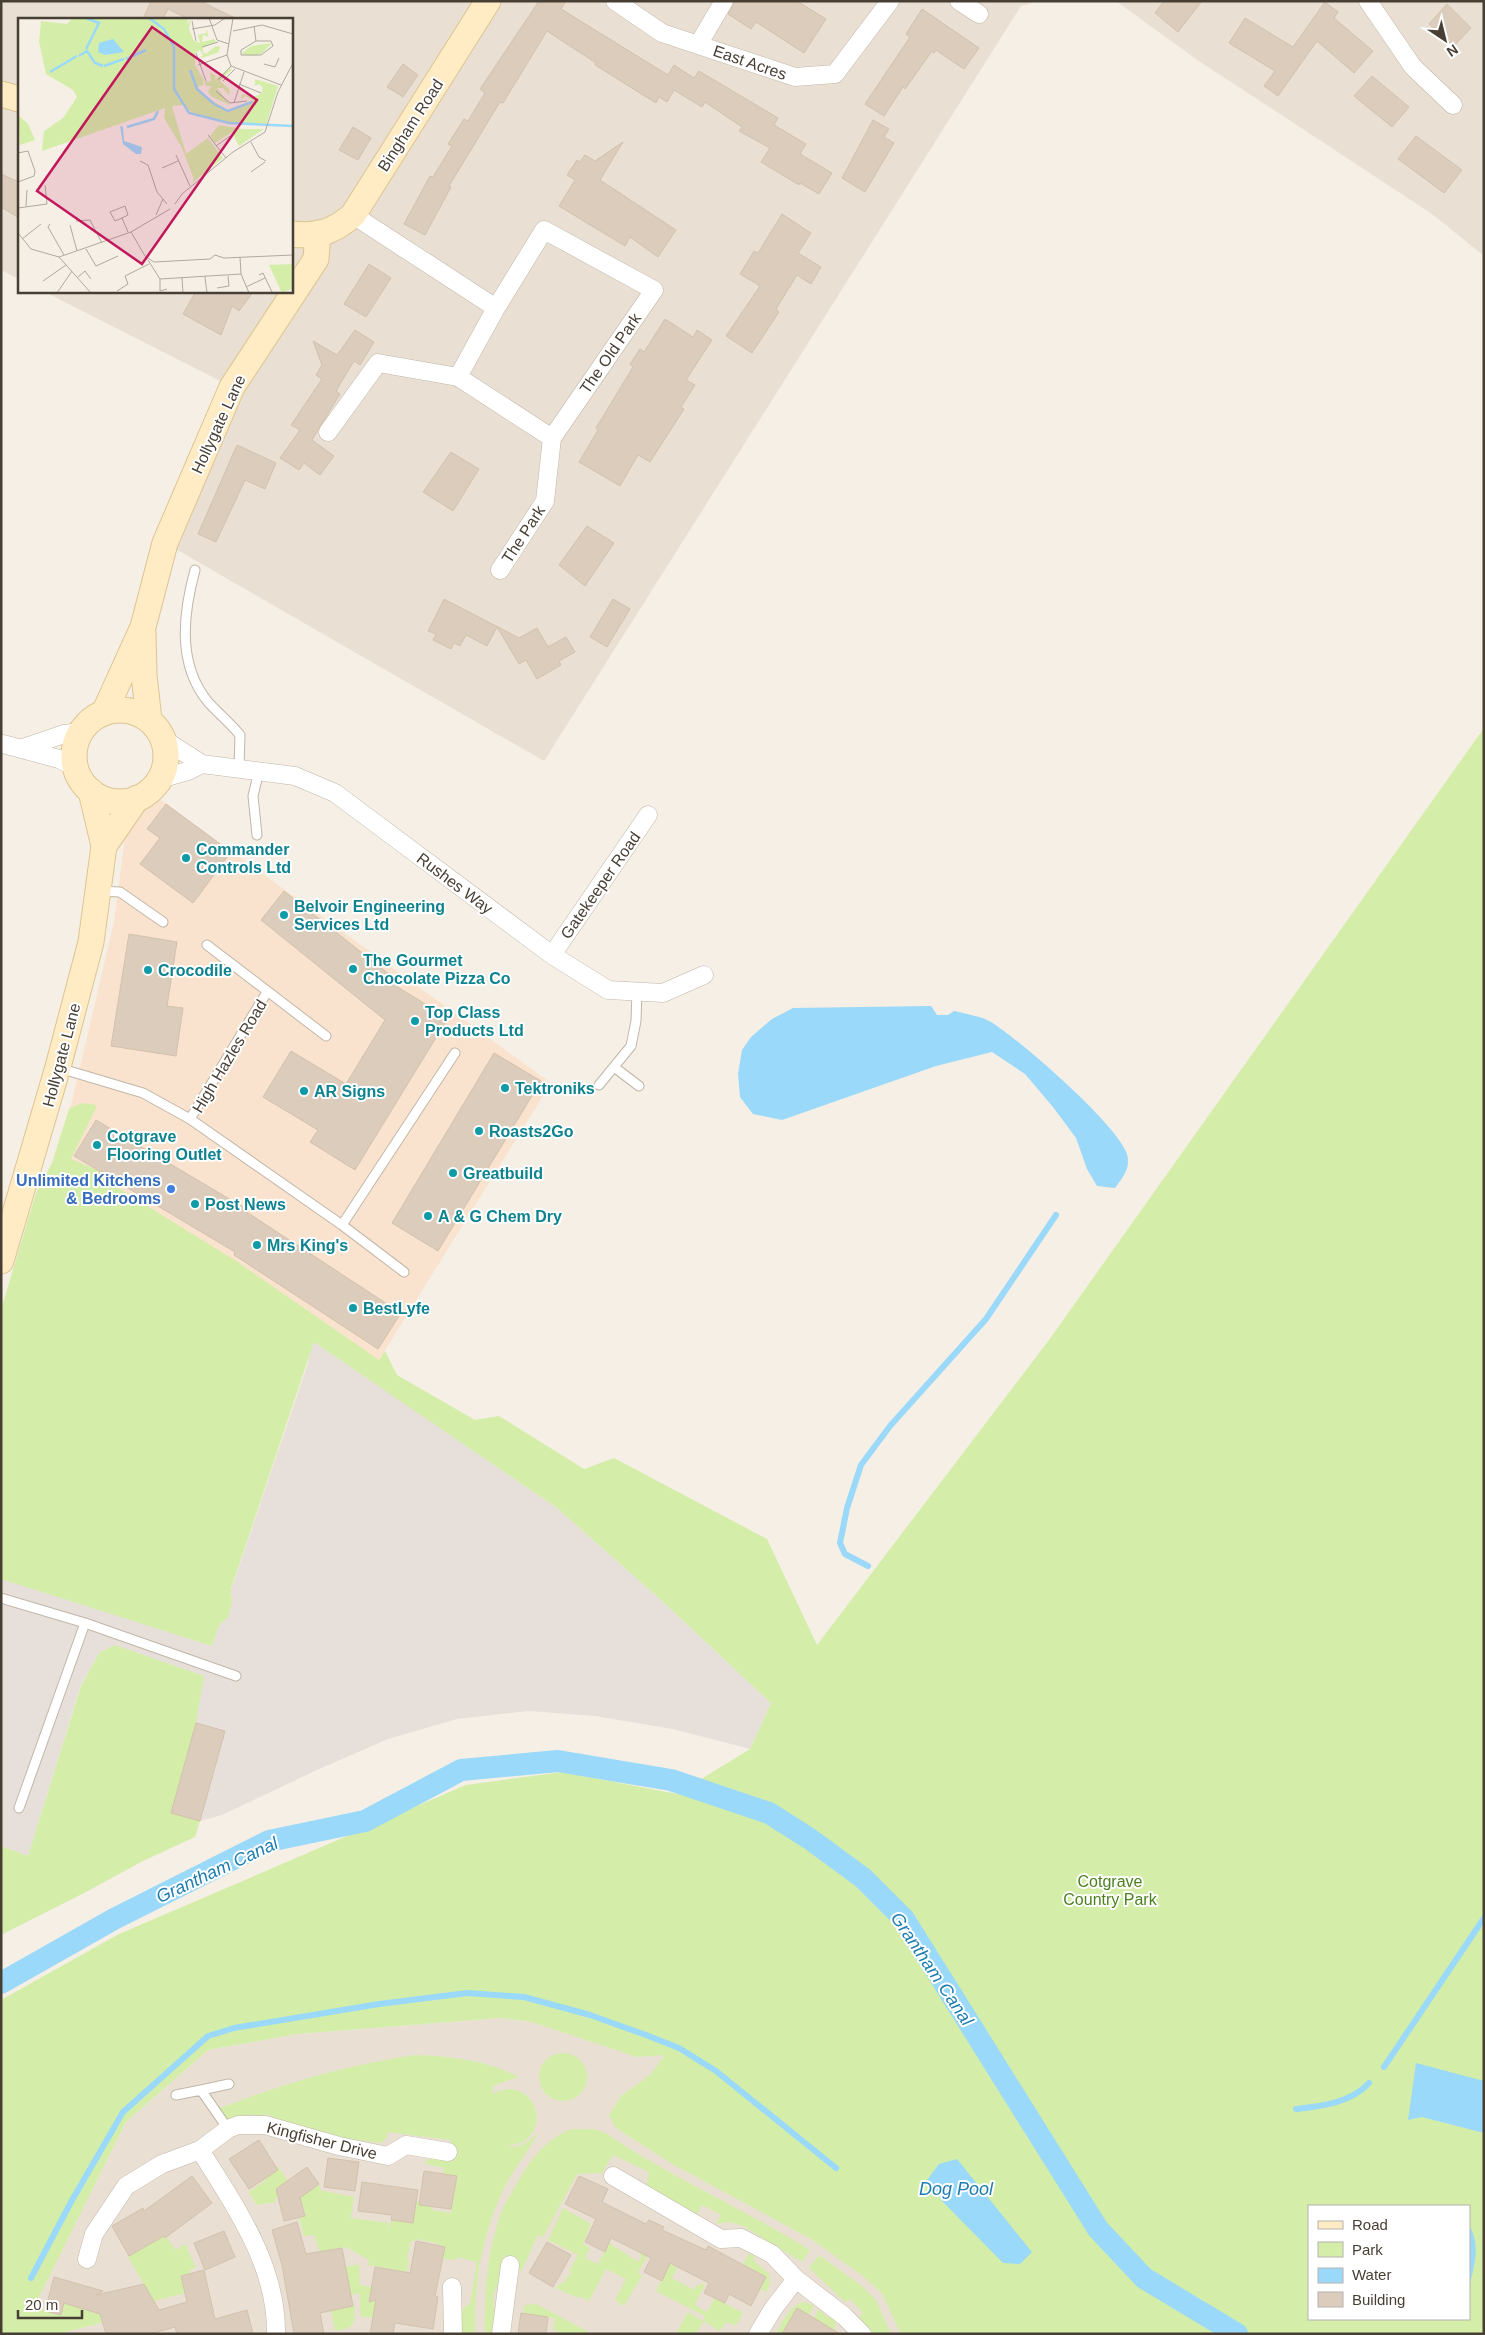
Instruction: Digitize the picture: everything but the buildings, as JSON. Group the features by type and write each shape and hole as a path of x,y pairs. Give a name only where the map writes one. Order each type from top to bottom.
{"street":[{"name":"Bingham Road","path":"318,234 335,230 353,215 488,1"},
{"name":"East Acres","path":"615,1 662,33 795,77 835,74 890,1"},
{"path":"698,44 724,1"},
{"path":"959,1 979,14"},
{"path":"1368,1 1412,67 1453,105"},
{"path":"1,94 18,99"},
{"path":"353,215 496,308"},
{"name":"The Old Park","path":"458,377 496,308 544,230 654,290 552,438"},
{"path":"292,234 318,234"},
{"name":"Hollygate Lane","path":"81,732 93,718 104,713 143,627 165,543 232,387 316,259 318,234"},
{"path":"328,432 378,363 458,377 552,438"},
{"name":"The Park","path":"500,570 545,502 552,438"},
{"name":"Hollygate Lane","path":"104,846 137,798 147,792 159,779 166,763 166,751 156,729 144,674 143,627"},
{"path":"104,713 127,710 156,729 202,764 188,771 159,779"},
{"path":"23,748 64,734 81,732 75,748 76,768"},
{"path":"2,744 59,759 76,768"},
{"name":"Rushes Way","path":"202,764 295,776 335,793 552,955 608,990 663,993 704,975"},
{"name":"Hollygate Lane","path":"1,1261 58,1067 91,942 104,846 91,791 83,783 76,768"},
{"path":"91,791 101,798 113,801 137,798"},
{"name":"Gatekeeper Road","path":"552,955 648,815"},
{"name":"Kingfisher Drive","path":"87,2259 94,2234 126,2186 162,2164 200,2150 228,2129 238,2125 265,2125 339,2146 388,2156 406,2145 448,2152"},
{"path":"200,2150 246,2223 268,2279 276,2334"},
{"path":"612,2176 721,2239 741,2238 772,2254 796,2278 844,2316 862,2334"},
{"path":"501,2334 510,2266"},
{"path":"758,2334 773,2309 796,2278"},
{"path":"452,2287 453,2334"}],"lane":[{"path":"195,570 188,598 184,639 188,662 194,679 208,701 240,734 242,747 239,769"},
{"path":"257,835 253,796 259,771"},
{"path":"98,891 120,892 163,922"},
{"name":"High Hazles Road","path":"207,945 326,1036"},
{"path":"600,1085 631,1046 636,1021 636,991"},
{"name":"High Hazles Road","path":"190,1119 267,992"},
{"path":"342,1225 455,1053"},
{"name":"High Hazles Road","path":"58,1067 144,1093 190,1119 342,1225 404,1272"},
{"path":"614,1067 639,1086"},
{"path":"1,1598 85,1623 236,1676"},
{"path":"19,1808 85,1623"},
{"path":"176,2095 229,2084"},
{"path":"201,2090 228,2129"}],"shaded area":[{"path":"1,1 1039,1 1021,6 544,761 165,543 232,387 45,292 292,292 292,18 18,18 18,278 1,270"},
{"path":"1116,1 1484,1 1484,256 1432,214 1196,59"},
{"path":"131,793 161,800 551,1083 379,1360 52,1163 72,1101 114,922"},
{"path":"314,1339 366,1377 557,1508 661,1600 771,1703 750,1749 673,1729 595,1716 529,1711 457,1719 388,1739 222,1815 200,1821 171,1813 99,1653 81,1685 28,1856 1,1846 1,1575 212,1646 307,1366"},
{"path":"500,2018 532,2022 665,2054 992,2334 24,2334 33,2308 126,2122 208,2050 298,2034"}],"green space":[{"name":"Cotgrave Country Park","path":"1484,728 1484,2334 901,2334 882,2293 859,2273 811,2239 674,2165 615,2127 609,2115 621,2096 650,2075 665,2055 637,2057 532,2022 500,2018 298,2034 208,2050 126,2122 33,2309 61,2315 64,2303 83,2309 103,2310 145,2286 128,2257 143,2248 158,2227 176,2250 185,2244 196,2268 190,2269 190,2274 181,2276 185,2293 123,2309 124,2314 101,2321 101,2323 57,2334 1,2334 1,2000 119,1934 466,1785 562,1772 677,1794 750,1749 771,1703 661,1600 557,1508 314,1342 231,1589 232,1603 228,1617 219,1625 212,1646 1,1579 1,1310 36,1193 52,1163 69,1109 83,1103 97,1106 71,1159 99,1171 107,1181 236,1261 379,1360 385,1351 397,1375 475,1420 499,1416 584,1469 614,1458 767,1539 817,1645 1049,1340"},
{"path":"115,1645 204,1676 196,1723 172,1813 200,1821 195,1837 143,1861 1,1935 1,1846 28,1856 81,1686 99,1653"},
{"path":"558,2053 568,2053 577,2057 583,2063 586,2068 586,2086 577,2097 568,2101 558,2101 549,2097 543,2091 539,2082 539,2072 543,2063 549,2057"},
{"path":"416,2055 469,2060 495,2067 519,2077 494,2085 492,2094 509,2089 523,2093 529,2098 536,2111 535,2127 532,2134 520,2143 508,2146 517,2147 538,2133 505,2187 488,2228 480,2263 476,2298 475,2334 460,2334 459,2320 463,2309 470,2304 477,2262 457,2257 454,2260 443,2259 445,2247 436,2243 415,2239 415,2241 411,2241 407,2259 409,2260 407,2272 368,2265 369,2260 346,2247 320,2252 314,2235 304,2236 299,2217 306,2215 300,2197 319,2184 320,2190 354,2197 351,2218 389,2223 387,2233 392,2220 416,2202 431,2203 432,2210 451,2213 457,2176 443,2174 444,2168 425,2164 426,2161 435,2157 447,2158 451,2140 387,2132 387,2138 381,2143 333,2137 273,2121 275,2117 264,2114 263,2117 250,2115 227,2119 220,2108 341,2069"},
{"path":"572,2129 595,2129 607,2134 657,2165 810,2250 802,2262 743,2226 729,2222 716,2224 721,2215 702,2205 697,2214 646,2187 649,2172 613,2155 601,2174 579,2173 576,2176 543,2237 538,2235 521,2272 518,2265 501,2263 499,2281 493,2296 495,2318 493,2334 485,2334 485,2305 489,2261 503,2209 520,2178 536,2155 556,2137"},
{"path":"278,2166 292,2187 275,2199 276,2202 257,2205 249,2192 266,2180 264,2176"},
{"path":"563,2208 591,2224 583,2244 590,2248 585,2258 598,2264 609,2243 638,2262 642,2256 640,2253 647,2256 638,2273 642,2276 624,2306 615,2300 626,2279 606,2269 589,2301 556,2288 572,2272 569,2271 578,2255 548,2240"},
{"path":"749,2254 756,2255 753,2260 769,2274 770,2284 766,2292 760,2289 766,2277 743,2264"},
{"path":"819,2255 863,2287 876,2300 891,2334 875,2334 858,2318 863,2313 850,2299 845,2302 809,2268"},
{"path":"670,2263 677,2268 672,2278 694,2290 696,2285 699,2286 701,2283 705,2285 696,2302 696,2306 707,2312 715,2298 743,2313 737,2324 733,2325 727,2322 719,2331 704,2321 695,2334 676,2334 688,2312 703,2321 705,2316 656,2291"},
{"path":"359,2264 360,2285 393,2291 398,2322 360,2316 360,2293 351,2295 345,2267"},
{"path":"805,2302 814,2306 809,2315 797,2308 782,2334 776,2334 791,2310"},
{"path":"536,2304 590,2334 557,2334 558,2331 553,2330 555,2318 524,2314 524,2305"},
{"path":"355,2305 354,2322 349,2328 335,2331 331,2310"},
{"path":"819,2309 828,2318 833,2316 836,2319 834,2332 819,2334 825,2324 814,2318"}],"water":[{"path":"931,1006 937,1015 948,1015 954,1011 991,1022 1023,1046 1087,1104 1106,1123 1127,1154 1127,1168 1115,1188 1097,1186 1087,1169 1076,1138 1053,1107 1025,1074 992,1052 936,1066 782,1120 753,1114 740,1097 738,1074 742,1050 751,1037 772,1019 793,1008"},
{"path":"1416,2063 1484,2081 1484,2133 1422,2117 1408,2120"},
{"name":"Dog Pool","path":"957,2159 1032,2252 1020,2264 1003,2263 942,2201 927,2180 939,2164"},
{"path":"1470,2227 1476,2248 1470,2283"}],"waterway":[{"path":"868,1566 845,1554 840,1543 847,1508 861,1465 890,1426 986,1319 1056,1215"},
{"name":"Grantham Canal","path":"1,1983 114,1919 269,1841 365,1821 461,1770 558,1761 671,1780 769,1813 810,1839 863,1878 904,1919 1098,2229 1144,2278 1237,2334"},
{"path":"1384,2067 1484,1918"},
{"path":"31,2278 71,2202 123,2112 208,2036 234,2028 379,2004 467,1993 524,1997 590,2015 646,2035 679,2048 716,2071 836,2168"},
{"path":"1296,2109 1325,2105 1345,2099 1362,2090 1369,2083"}],"place":[{"name":"Commander Controls Ltd","path":"186,858"},
{"name":"Belvoir Engineering Services Ltd","path":"284,915"},
{"name":"The Gourmet Chocolate Pizza Co","path":"353,969"},
{"name":"Crocodile","path":"148,970"},
{"name":"Top Class Products Ltd","path":"415,1021"},
{"name":"Tektroniks","path":"505,1088"},
{"name":"AR Signs","path":"304,1091"},
{"name":"Roasts2Go","path":"479,1131"},
{"name":"Cotgrave Flooring Outlet","path":"97,1145"},
{"name":"Greatbuild","path":"453,1173"},
{"name":"Unlimited Kitchens & Bedrooms","path":"171,1189"},
{"name":"Post News","path":"195,1204"},
{"name":"A & G Chem Dry","path":"428,1216"},
{"name":"Mrs King's","path":"257,1245"},
{"name":"BestLyfe","path":"353,1308"}]}
